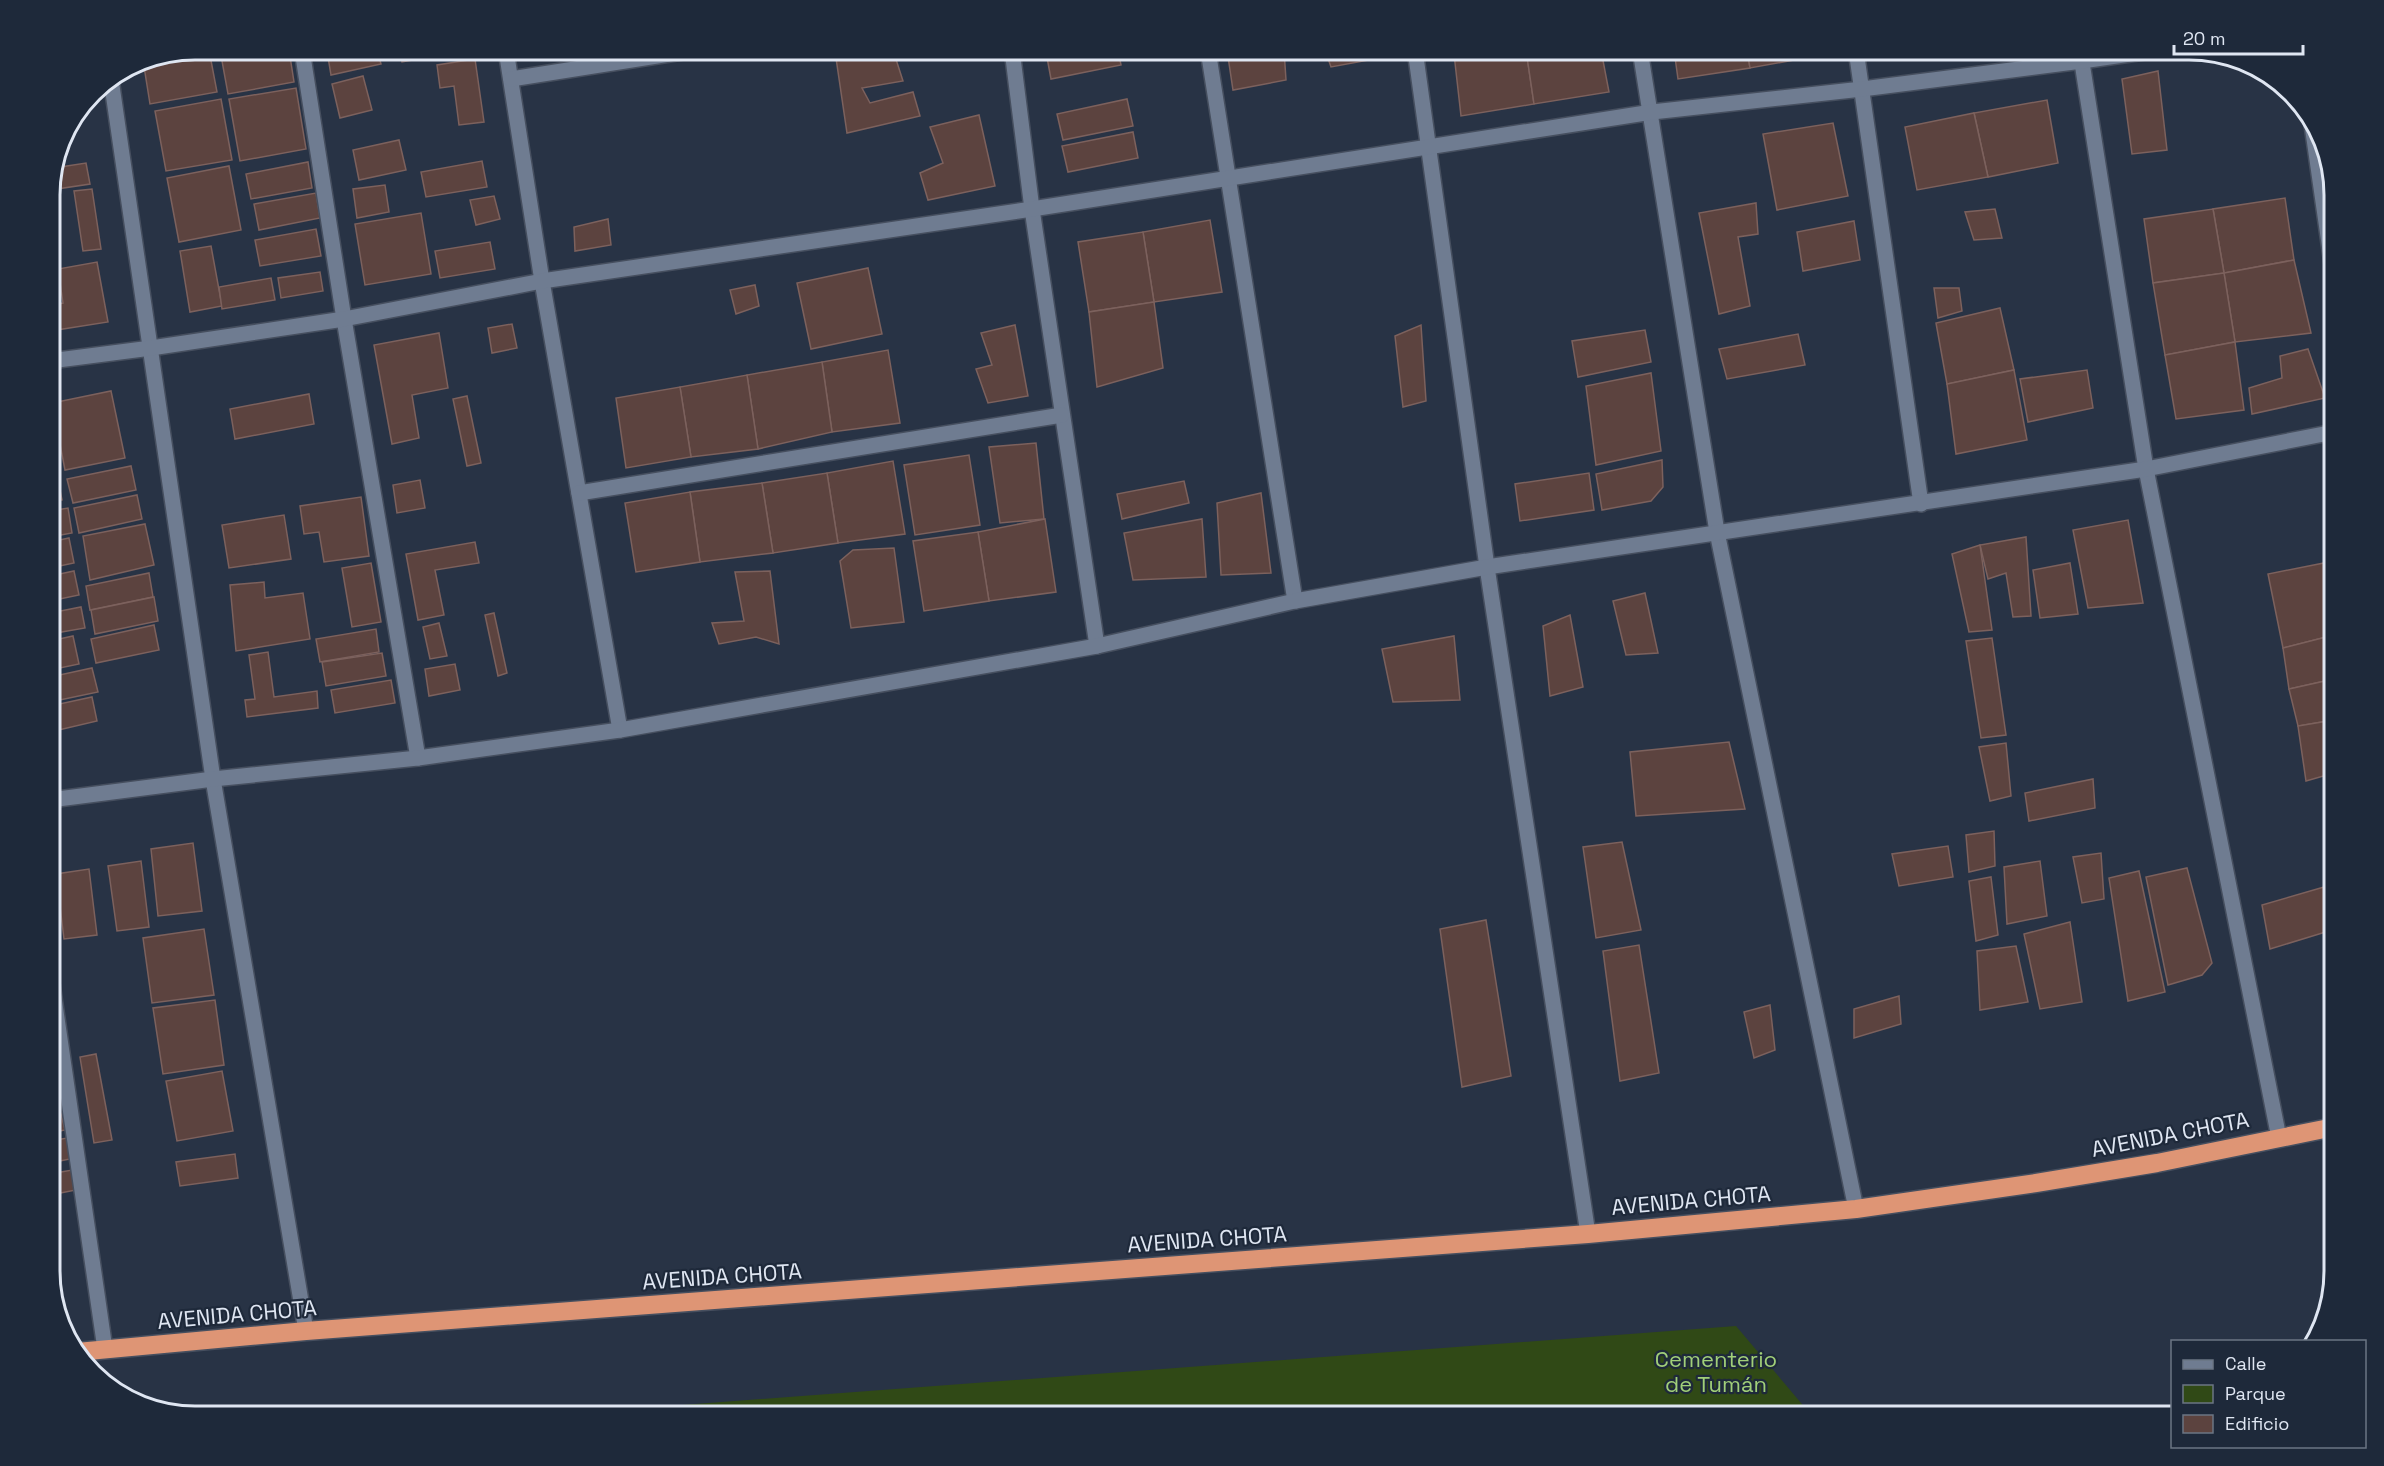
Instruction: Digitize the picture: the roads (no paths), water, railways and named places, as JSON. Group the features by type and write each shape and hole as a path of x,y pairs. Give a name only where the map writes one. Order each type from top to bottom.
{"highway":[{"name":"AVENIDA CHOTA","path":"87,1351 306,1331 1588,1234 1856,1209 2157,1163 2324,1129"}],"street":[{"path":"304,60 417,758"},
{"path":"508,60 542,281 620,730"},
{"path":"511,79 632,60"},
{"path":"1013,60 1032,209 1097,646"},
{"path":"1210,60 1295,601"},
{"path":"1416,60 1487,567 1588,1234"},
{"path":"1642,60 1717,532 1856,1209"},
{"path":"1858,60 1921,504"},
{"path":"60,360 344,319 542,281 1032,209 1652,112 1862,89 2049,60"},
{"path":"2082,60 2146,469 2279,1138"},
{"path":"112,88 213,779 306,1331"},
{"path":"2315,147 2324,208"},
{"path":"579,494 1062,415"},
{"path":"60,800 213,779 417,758 620,730 1097,646 1295,601 1487,567 2146,469 2324,434"},
{"path":"60,1039 105,1349"}],"park label":[{"name":"Cementerio de Tumán","path":"1716,1372"}]}
